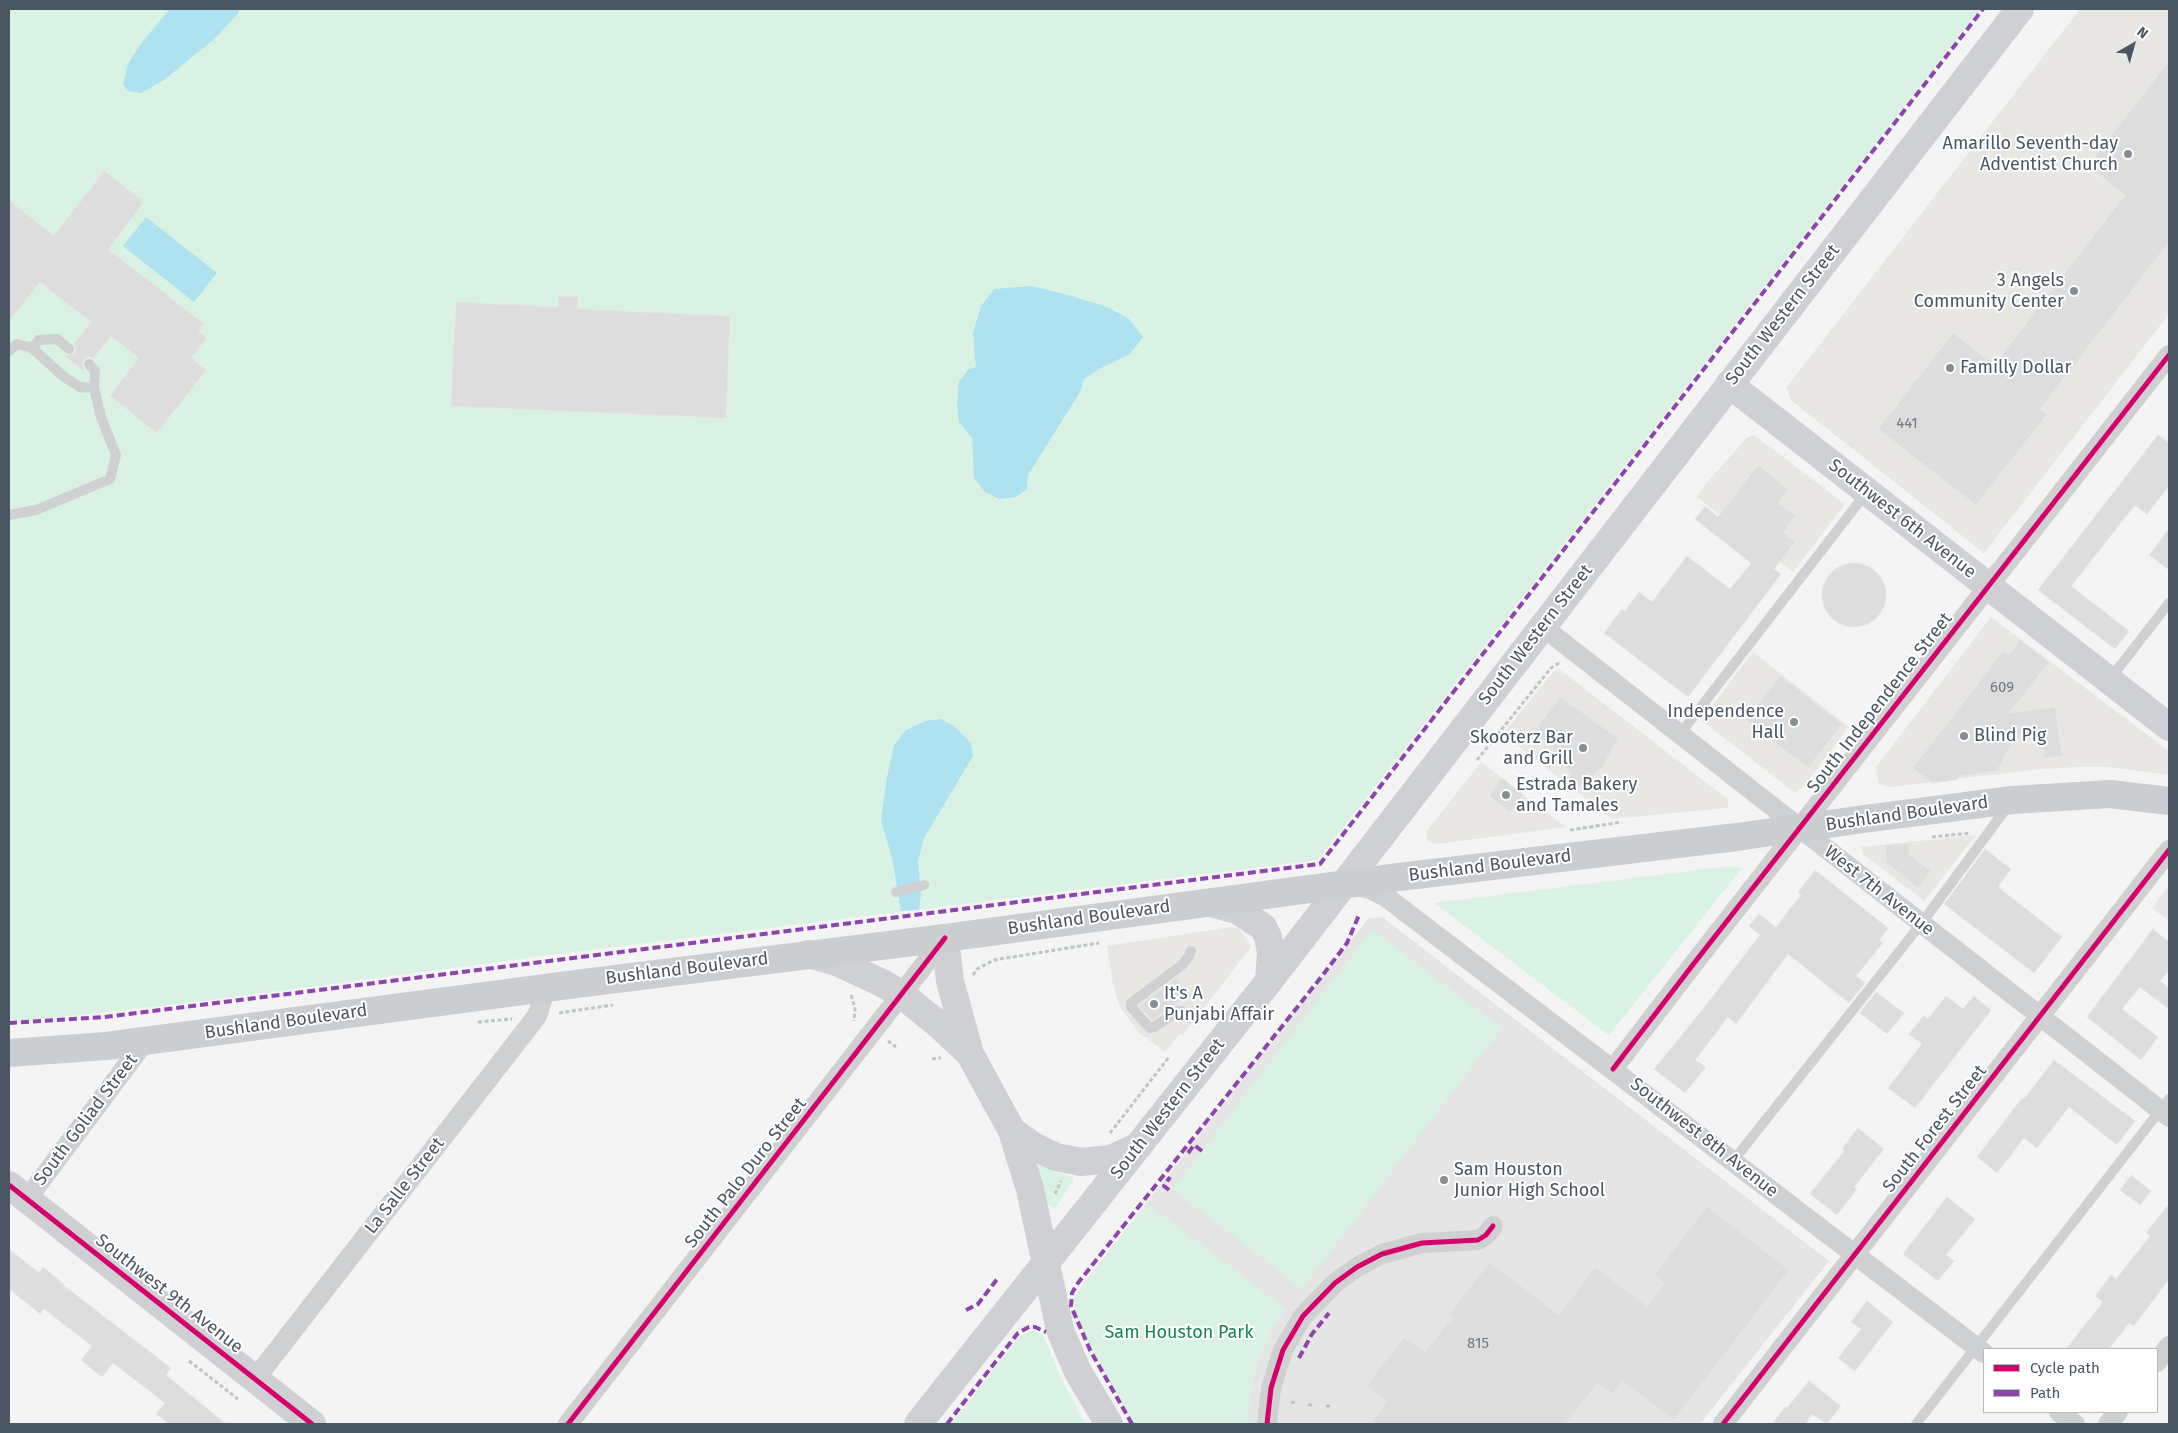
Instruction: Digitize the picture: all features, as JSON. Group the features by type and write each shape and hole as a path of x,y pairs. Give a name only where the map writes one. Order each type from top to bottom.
{"main road":[{"name":"South Western Street","path":"918,1424 1141,1145 1269,981 2020,9"},
{"name":"Southwest 6th Avenue","path":"1729,384 2169,727"},
{"name":"Bushland Boulevard","path":"9,1054 106,1046 808,954 945,938 1344,884 2012,800 2110,794 2169,801"},
{"path":"1210,902 1237,910 1263,927 1268,937 1271,952 1269,981"},
{"path":"945,938 950,981 970,1054 1012,1130 1036,1212 1060,1330 1078,1372 1109,1424"},
{"path":"808,954 837,962 861,972 902,995 938,1024 970,1054"},
{"path":"1012,1130 1033,1146 1056,1157 1081,1162 1111,1159 1141,1145"},
{"name":"Southwest 9th Avenue","path":"18,1192 247,1389 312,1424"}],"street":[{"name":"South Independence Street","path":"1614,1069 1799,828 1989,588 2169,355"},
{"name":"West 7th Avenue","path":"1543,626 2040,1017 2166,1109"},
{"name":"South Forest Street","path":"1723,1424 2169,850"},
{"name":"Southwest 8th Avenue","path":"1344,884 1370,889 1386,897 1980,1350"},
{"name":"South Palo Duro Street","path":"568,1424 945,938"},
{"name":"La Salle Street","path":"247,1389 537,1016 546,988"},
{"name":"South Goliad Street","path":"18,1192 146,1040"},
{"path":"1267,1424 1271,1388 1283,1350 1303,1316 1335,1283 1363,1263 1388,1252 1422,1243 1478,1240 1486,1235 1494,1226"},
{"path":"2158,1361 2169,1346"},
{"path":"2060,1413 2075,1424"},
{"path":"2108,1424 2117,1413"}],"lane":[{"path":"32,348 39,340 57,339 69,349"},
{"path":"9,351 17,344 32,348 63,376 80,387 94,388"},
{"path":"9,515 36,510 110,479 116,455 101,417 94,388 95,371 89,364"},
{"path":"1680,734 1867,492"},
{"path":"2109,680 2169,603"},
{"path":"1734,1161 1921,924 2012,800"},
{"path":"896,892 924,885"},
{"path":"1189,1018 1178,1012 1150,1028 1131,1007 1131,1003 1182,965 1191,951"},
{"path":"1916,1424 1980,1350 2166,1109"}],"path":[{"path":"1478,760 1551,668 1561,662"},
{"path":"1570,830 1622,822"},
{"path":"1932,836 1988,832"},
{"path":"970,979 977,969 994,960 1105,942"},
{"path":"886,1039 896,1047"},
{"path":"1106,1138 1169,1057"},
{"path":"1052,1198 1066,1172"},
{"path":"189,1360 247,1389"},
{"path":"1291,1402 1296,1403"}],"shaded area":[{"path":"2080,9 2169,9 2169,314 1984,553 1792,401 1786,388"},
{"path":"1754,435 1845,504 1793,572 1697,497 1707,482 1748,437"},
{"path":"1991,617 2169,751 2169,775 2109,767 2080,767 2041,769 1891,787 1879,784 1876,767"},
{"path":"1753,652 1849,727 1804,786 1795,793 1701,720"},
{"path":"1559,669 1729,800 1727,808 1612,819 1503,734 1554,671"},
{"path":"1481,762 1566,827 1437,844 1430,842 1427,839 1426,833 1429,828"},
{"path":"1976,835 1924,901 1863,854 1861,847"},
{"path":"2169,885 2169,921 2152,908"},
{"name":"Sam Houston Junior High School","path":"1382,917 1829,1261 1700,1424 1135,1424 1128,1414 1092,1350 1077,1317 1075,1297 1078,1291 1368,919"},
{"path":"1231,927 1239,928 1251,947 1183,1035 1179,1034 1165,1052 1138,1032 1119,1005 1113,984 1107,946"}],"green space":[{"path":"9,9 1980,9 1318,860 543,956 180,1004 33,1020 9,1020"},
{"path":"1730,866 1742,868 1609,1035 1434,903"},
{"path":"1372,929 1502,1028 1302,1289 1172,1189"},
{"path":"1038,1163 1050,1170 1073,1177 1073,1181 1056,1207 1053,1208 1047,1204 1041,1178 1036,1167"},
{"name":"Sam Houston Park","path":"1147,1203 1286,1309 1271,1332 1259,1357 1250,1394 1247,1424 1135,1424 1092,1350 1077,1317 1075,1297"},
{"path":"1033,1330 1041,1333 1044,1337 1059,1374 1085,1424 951,1424 1020,1336"}],"water":[{"path":"170,9 239,9 238,14 213,40 164,80 141,93 128,91 123,84 128,64 142,42"},
{"path":"146,217 217,273 194,302 123,246"},
{"path":"1032,286 1107,307 1129,319 1143,337 1130,354 1084,379 1080,392 1028,475 1027,489 1016,497 999,499 985,492 974,478 972,438 959,422 957,405 959,382 969,369 976,367 973,333 981,306 994,289"},
{"path":"941,719 954,726 971,743 973,756 924,838 918,861 921,894 919,910 901,911 892,858 881,820 887,777 894,745 906,730 925,721"}],"building":[{"path":"2169,61 2169,242 2040,409 2047,414 1976,505 1878,429 1953,333 1994,365 2125,195 2088,166"},
{"path":"104,171 144,202 108,249 204,324 198,331 207,338 191,358 206,370 157,433 110,396 139,358 111,336 93,359 88,357 84,359 82,365 84,371 64,356 75,353 76,347 74,344 91,322 40,282 9,321 9,200 54,236"},
{"path":"559,296 578,297 577,309 730,316 726,418 451,406 456,302 558,307"},
{"path":"2158,435 2169,443 2169,486 2147,514 2135,505 2071,586 2129,631 2115,649 2038,590"},
{"path":"1758,465 1788,489 1778,503 1795,516 1783,533 1795,542 1774,569 1781,574 1688,697 1604,633 1622,609 1625,611 1639,592 1652,602 1687,556 1730,589 1751,563 1695,519 1705,506 1718,517"},
{"path":"2169,529 2169,570 2149,555"},
{"path":"1848,563 1860,563 1877,572 1884,583 1886,595 1884,607 1877,618 1860,627 1848,627 1836,622 1827,613 1822,601 1822,589 1827,577 1836,568"},
{"path":"2020,640 2049,662 2009,713 2055,707 2062,756 2044,758 2041,732 2015,736 1997,771 1960,776 1956,780 1932,783 1913,768 2003,651 2009,655"},
{"name":"Independence Hall","path":"1780,676 1842,724 1808,768 1746,720"},
{"path":"1560,697 1618,738 1603,766 1581,788 1567,780 1571,775 1552,746 1534,732"},
{"path":"1502,778 1523,795 1510,812 1489,796"},
{"path":"1908,843 1910,855 1931,871 1918,888 1886,862 1886,845"},
{"path":"1985,849 2011,869 1998,887 2062,937 2034,973 1944,904"},
{"path":"1815,870 1888,928 1879,940 1883,943 1856,976 1865,983 1849,1003 1788,954 1736,1024 1728,1017 1695,1060 1706,1067 1685,1093 1654,1069 1760,935 1749,926 1759,914 1776,927 1801,895 1798,892"},
{"path":"2153,929 2169,942 2169,970 2160,981 2169,988 2169,1009 2140,987 2122,1009 2158,1037 2141,1060 2087,1017"},
{"path":"1176,978 1189,995 1152,1020 1139,1006"},
{"path":"1876,992 1904,1013 1887,1034 1860,1013"},
{"path":"1946,996 1963,1009 1974,996 1991,1010 1915,1108 1888,1088 1922,1044 1909,1034 1924,1015 1928,1019"},
{"path":"2054,1060 2135,1121 2117,1145 2069,1107 2037,1148 2024,1138 1997,1173 1977,1157"},
{"path":"1858,1128 1884,1149 1854,1187 1857,1189 1837,1215 1810,1194 1844,1151 1842,1149"},
{"path":"2131,1175 2151,1191 2140,1205 2120,1190"},
{"path":"1947,1197 1975,1219 1946,1255 1954,1261 1938,1281 1903,1254"},
{"path":"2169,1204 2169,1279 2134,1326 2129,1323 2110,1348 2067,1348 2103,1302 2095,1296 2111,1275 2116,1279 2150,1236 2146,1233"},
{"path":"1707,1206 1789,1270 1674,1420 1622,1381 1612,1394 1598,1383 1565,1424 1370,1424 1387,1402 1366,1386 1404,1337 1425,1352 1453,1317 1449,1314 1490,1262 1559,1315 1595,1267 1647,1306 1665,1283 1654,1275"},
{"path":"9,1249 39,1273 43,1267 63,1285 171,1368 166,1375 226,1424 169,1424 156,1414 165,1403 113,1363 102,1377 81,1360 92,1346 44,1309 40,1314 9,1289"},
{"path":"1867,1301 1893,1322 1855,1371 1838,1358 1861,1329 1851,1322"},
{"path":"1809,1381 1841,1406 1827,1424 1812,1414 1806,1423 1808,1424 1772,1424 1785,1407 1787,1408"}],"marked path":[{"path":"9,1023 104,1017 1320,864 1983,9"},
{"path":"1132,1424 1090,1350 1071,1306 1072,1293 1322,976 1347,943 1359,915"},
{"path":"1188,1153 1194,1145 1202,1151"},
{"path":"1169,1190 1164,1186 1170,1177"},
{"path":"966,1310 978,1304 998,1278"},
{"path":"1299,1358 1312,1334 1329,1313"},
{"path":"947,1424 1018,1333 1029,1327 1035,1327 1046,1332"}],"cycle path":[{"path":"1613,1069 2169,355"},
{"path":"1723,1424 2169,850"},
{"path":"568,1424 945,938"},
{"path":"9,1185 312,1424"},
{"path":"1267,1424 1271,1388 1283,1350 1303,1316 1335,1283 1357,1267 1382,1254 1422,1243 1478,1240 1486,1235 1493,1226"}],"place":[{"name":"Amarillo Seventh-day Adventist Church","path":"2128,154"},
{"name":"3 Angels Community Center","path":"2074,291"},
{"name":"Familly Dollar","path":"1950,368"},
{"name":"Independence Hall","path":"1794,722"},
{"name":"Blind Pig","path":"1964,736"},
{"name":"Skooterz Bar and Grill","path":"1583,748"},
{"name":"Estrada Bakery and Tamales","path":"1506,795"},
{"name":"It's A Punjabi Affair","path":"1154,1004"},
{"name":"Sam Houston Junior High School","path":"1444,1180"}]}
